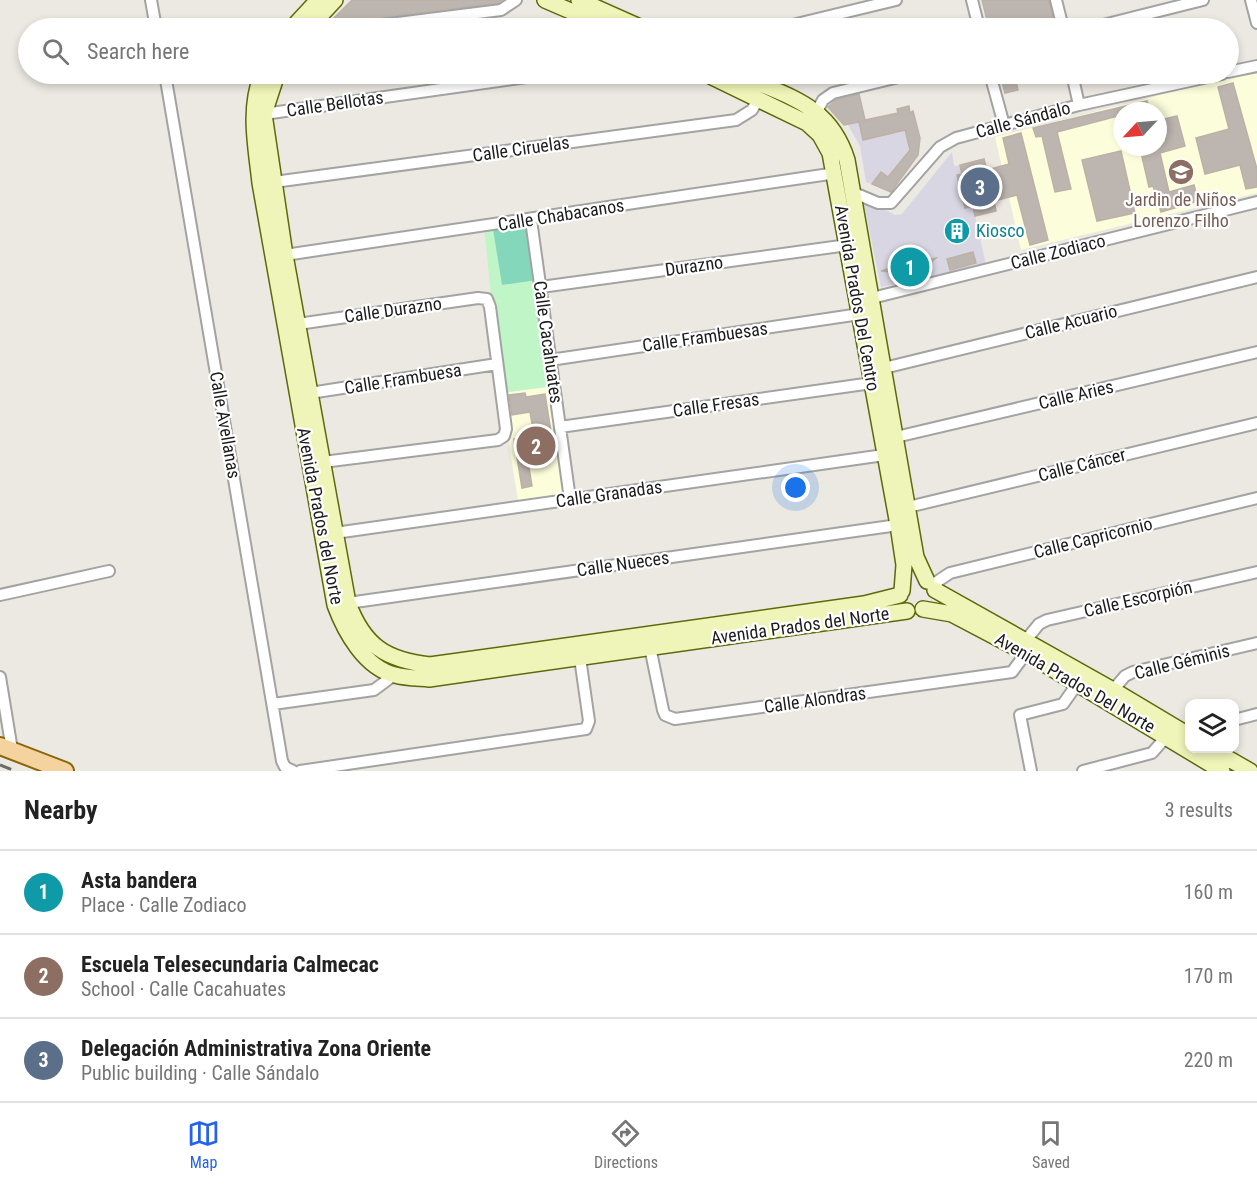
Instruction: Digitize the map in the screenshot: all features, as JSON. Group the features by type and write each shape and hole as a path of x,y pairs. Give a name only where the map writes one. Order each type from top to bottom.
{"main road":[{"path":"301,18 318,0"},
{"path":"322,18 335,0"},
{"path":"545,0 587,18"},
{"path":"579,0 599,4 624,18"},
{"name":"Avenida Prados del Norte","path":"262,84 255,92 253,115 260,183 298,359 335,605 343,626 358,648 374,663 394,675 580,658 616,646 650,647 907,610"},
{"name":"Avenida Prados del Norte","path":"269,84 264,114 285,255 298,324 298,359 310,393 348,603 354,620 368,639 385,653 429,672 616,646 864,604 901,593"},
{"name":"Avenida Prados Del Centro","path":"729,84 807,123 820,135 830,153 836,173 848,245 863,304 872,384 904,565 901,593"},
{"path":"759,84 817,111 831,125 841,142 852,192 863,304 884,368 916,557 931,585 932,601 923,609 907,610 900,604 901,593 915,582 931,585"},
{"name":"Avenida Prados Del Norte","path":"931,585 1026,647 1080,678 1166,737 1185,746"},
{"name":"Avenida Prados Del Norte","path":"923,609 952,614 1026,647"},
{"name":"Avenida Prados Del Norte","path":"1080,678 1113,690 1185,733"},
{"path":"6,748 65,771"},
{"name":"Avenida Prados Del Norte","path":"1199,753 1222,771"},
{"path":"1219,753 1250,771"}],"street":[{"path":"151,0 154,18"},
{"path":"437,18 501,10 516,0"},
{"path":"821,18 896,0"},
{"path":"972,0 976,18"},
{"path":"1056,0 1060,18"},
{"path":"1131,18 1203,0"},
{"path":"1251,0 1257,23"},
{"path":"1239,70 1257,66"},
{"name":"Calle Avellanas","path":"167,84 282,761 285,767 294,771"},
{"name":"Calle Bellotas","path":"264,114 477,84"},
{"path":"817,111 823,100 833,93 870,84"},
{"path":"993,84 1004,125"},
{"path":"1074,84 1079,105"},
{"name":"Calle Sándalo","path":"852,192 878,203 891,203 947,141 1079,105 1176,84"},
{"name":"Calle Ciruelas","path":"274,182 736,120 752,110 759,98"},
{"name":"Calle Chabacanos","path":"285,255 836,173"},
{"name":"Calle Zodiaco","path":"863,304 1257,202"},
{"name":"Calle Cacahuates","path":"531,220 570,500"},
{"name":"Durazno","path":"540,287 848,245"},
{"name":"Calle Acuario","path":"884,368 1257,277"},
{"name":"Calle Durazno","path":"298,324 478,298 487,299 497,364"},
{"name":"Calle Frambuesas","path":"550,360 863,304"},
{"name":"Calle Aries","path":"896,437 1257,352"},
{"path":"323,462 498,440 504,436 506,429 497,364"},
{"name":"Calle Frambuesa","path":"310,393 497,364"},
{"name":"Calle Fresas","path":"560,427 872,384"},
{"name":"Calle Cáncer","path":"908,507 1257,423"},
{"name":"Calle Granadas","path":"335,533 884,455"},
{"name":"Calle Capricornio","path":"931,585 950,573 1257,498"},
{"name":"Calle Nueces","path":"348,603 898,525"},
{"path":"0,595 109,571"},
{"name":"Calle Escorpión","path":"1026,647 1039,624 1047,620 1257,572"},
{"name":"Calle Géminis","path":"1113,690 1125,676 1133,672 1257,643"},
{"name":"Calle Alondras","path":"650,647 663,710 669,719 675,719 1012,672 1026,647"},
{"path":"300,771 586,729 589,721 580,658"},
{"path":"273,704 374,690 394,675"},
{"path":"0,677 6,748"},
{"path":"1031,771 1020,715 1063,704 1080,678"},
{"path":"1239,719 1257,714"},
{"path":"1083,771 1146,755 1158,748 1166,737"}],"shaded area":[{"path":"1251,72 1257,74 1257,193 1021,250 995,137 1113,107 1113,156 1167,156 1167,102 1133,102 1204,84 1239,84 1239,75"},
{"path":"863,121 864,140 904,130 910,150 888,177 881,173 872,184 866,182 860,146 848,125"},
{"path":"952,152 954,166 960,165 962,174 957,176 965,207 973,206 986,265 881,287 864,205 867,200 895,215 902,214"},
{"path":"554,386 570,499 519,507 501,393"}],"green space":[{"path":"531,220 554,386 501,393 484,227"},
{"path":"528,224 537,280 502,285 493,229"}],"building":[{"path":"352,0 502,0 498,3 380,18 334,18"},
{"path":"982,0 1049,0 1053,18 986,18"},
{"path":"1003,84 1016,84 1018,90 1005,93"},
{"path":"1233,84 1257,169 1257,187 1246,189 1240,165 1205,174 1196,138 1229,129 1218,87"},
{"path":"859,94 865,120 898,113 897,109 909,106 910,113 913,111 920,138 918,155 891,192 872,184 881,172 888,177 910,150 905,130 863,140 859,122 844,125 828,107 836,100"},
{"path":"1113,109 1113,117 1057,132 1071,189 1055,192 1042,136 1036,137 1033,128"},
{"path":"1177,116 1185,146 1167,151 1167,118"},
{"path":"1021,133 1048,240 1030,245 1017,195 994,201 996,211 975,216 973,206 965,208 957,175 962,174 960,165 984,159 987,170 1009,164 1003,138"},
{"path":"1113,153 1113,156 1122,156 1135,213 1097,221 1082,160"},
{"path":"1142,156 1161,156 1169,192 1194,185 1198,201 1161,212 1153,186 1149,187"},
{"path":"973,252 976,263 950,270 947,259"},
{"path":"936,258 923,270 914,274 881,271 914,260 914,263"},
{"path":"525,393 526,397 545,394 552,438 535,440 530,412 512,415 509,395"},
{"path":"524,437 532,486 522,488 514,439"}],"railway":[{"path":"0,765 15,771"}],"place":[{"name":"Jardin de Niños Lorenzo Filho","path":"1181,172"},
{"name":"Delegación Administrativa Zona Oriente","path":"980,187"},
{"name":"Kiosco","path":"957,231"},
{"name":"Asta bandera","path":"910,267"},
{"name":"Escuela Telesecundaria Calmecac","path":"536,446"}]}
